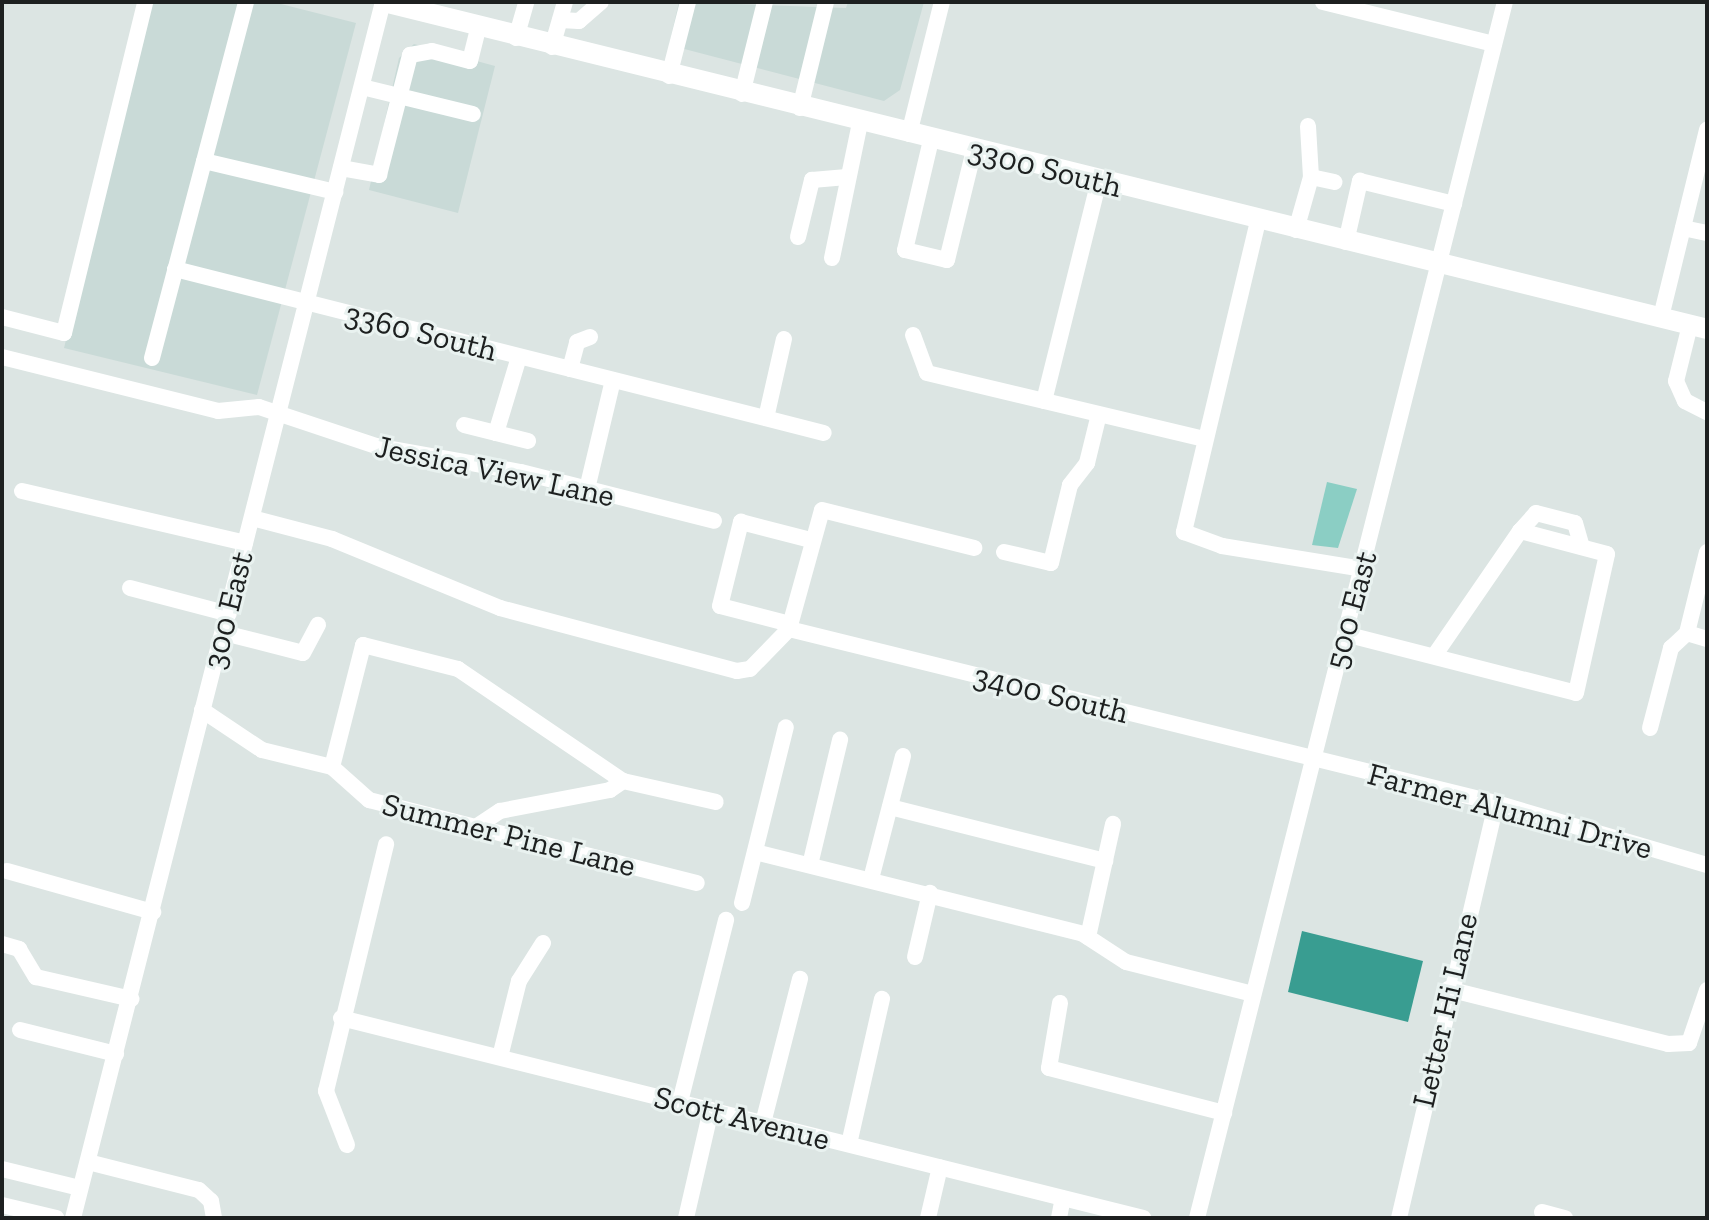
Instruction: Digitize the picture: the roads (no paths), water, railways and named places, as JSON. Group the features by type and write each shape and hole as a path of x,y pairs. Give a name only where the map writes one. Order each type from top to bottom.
{"main road":[{"name":"3300 South","path":"383,2 478,29 1698,327"}],"street":[{"path":"2,317 64,333 145,2"},
{"path":"152,358 246,2"},
{"name":"300 East","path":"73,1218 383,2"},
{"path":"516,38 526,2"},
{"path":"552,47 565,2"},
{"path":"560,20 579,21 601,2"},
{"path":"669,76 688,2"},
{"path":"742,94 765,2"},
{"path":"800,108 826,2"},
{"path":"909,134 942,2"},
{"path":"1323,2 1494,44"},
{"name":"500 East","path":"1197,1218 1505,2"},
{"path":"341,168 379,175 410,55 432,51 470,61 478,29"},
{"path":"362,87 473,114"},
{"path":"832,258 860,123"},
{"path":"1296,230 1311,177 1308,126"},
{"path":"1661,317 1707,130"},
{"path":"931,140 905,250 947,260 974,150"},
{"path":"204,161 335,192"},
{"path":"798,237 812,180 847,177"},
{"path":"1311,177 1334,182"},
{"path":"1044,401 1099,181"},
{"path":"1346,242 1360,181 1454,204"},
{"path":"1258,221 1203,439 1184,532 1222,546 1362,569"},
{"path":"1683,228 1707,233"},
{"name":"3360 South","path":"175,269 824,433"},
{"path":"1698,327 1676,381 1685,401 1707,412"},
{"path":"913,335 927,373 1203,439"},
{"path":"570,369 577,342 590,337"},
{"path":"766,418 784,339"},
{"name":"Jessica View Lane","path":"2,357 218,411 259,407 277,419 432,460 587,489 714,521"},
{"path":"496,433 519,357"},
{"path":"587,489 613,380"},
{"path":"1004,552 1051,563 1070,485 1087,463 1099,414"},
{"path":"464,425 528,441"},
{"path":"22,491 245,543"},
{"path":"252,518 332,539 500,608 737,671 750,669 790,626 811,540 822,510 974,548"},
{"name":"3400 South","path":"811,540 741,522 720,606 1313,758"},
{"path":"1345,634 1576,693 1607,554 1520,531 1434,656"},
{"path":"1650,728 1671,648 1687,633 1707,552"},
{"path":"130,588 229,614"},
{"path":"224,633 303,653 318,625"},
{"path":"1687,633 1707,639"},
{"path":"332,767 363,645 458,669 623,781 716,802"},
{"name":"Summer Pine Lane","path":"202,710 262,750 332,767 369,800 697,883"},
{"path":"742,903 786,727"},
{"path":"810,865 840,740"},
{"path":"871,879 903,756"},
{"name":"Farmer Alumni Drive","path":"1313,758 1496,803 1707,865"},
{"path":"476,827 500,811 623,781"},
{"name":"Letter Hi Lane","path":"1399,1218 1448,989 1496,803"},
{"path":"890,807 1105,861"},
{"path":"1088,937 1113,824"},
{"path":"347,1145 326,1091 341,1018 386,844"},
{"path":"755,852 930,893 1088,937 1126,962 1253,994"},
{"path":"7,871 153,912"},
{"path":"915,957 930,893"},
{"path":"680,1102 726,920"},
{"path":"500,1057 519,981 543,943"},
{"path":"2,944 19,949 36,977 131,999"},
{"path":"763,1123 800,979"},
{"path":"1448,989 1689,1043 1707,990"},
{"path":"849,1144 882,999"},
{"path":"1060,1003 1049,1068 1224,1113"},
{"name":"Scott Avenue","path":"341,1018 1143,1218"},
{"path":"20,1030 116,1054"},
{"path":"686,1218 711,1110"},
{"path":"88,1162 199,1190 214,1218"},
{"path":"928,1218 940,1167"},
{"path":"2,1169 80,1188"},
{"path":"1059,1218 1063,1198"},
{"path":"2,1205 56,1218"},
{"path":"1542,1212 1565,1218"}]}
